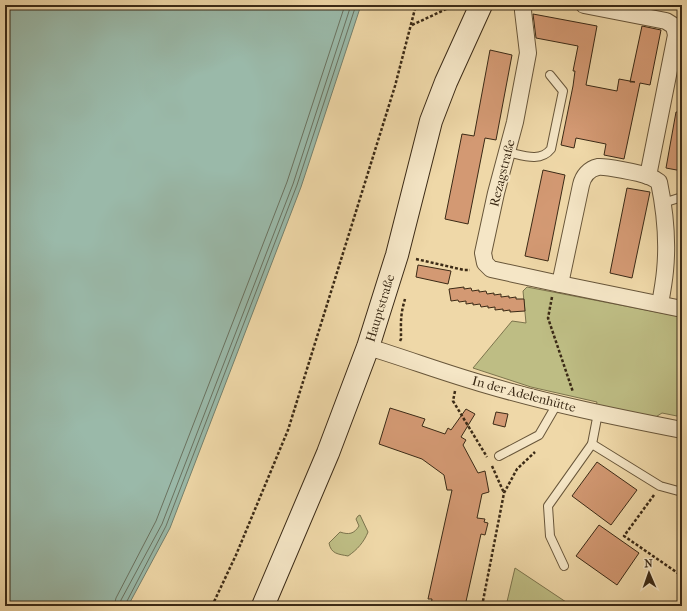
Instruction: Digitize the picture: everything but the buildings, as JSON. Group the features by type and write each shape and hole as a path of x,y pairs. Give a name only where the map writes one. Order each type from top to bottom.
{"main road":[{"name":"Hauptstraße","path":"263,606 328,453 368,347 397,255 431,121 446,82 481,5"}],"street":[{"name":"Rezagstraße","path":"491,269 485,263 484,253 496,194 515,122 528,53 523,11 524,5"},
{"path":"584,5 666,21 674,26 676,35 648,176"},
{"path":"557,283 582,179 592,170 604,167 648,176 659,182 666,228 667,254 660,304"},
{"path":"491,269 682,309"},
{"name":"In der Adelenhütte","path":"368,347 485,385 564,406 682,430"}],"lane":[{"path":"507,152 540,157 544,156 551,149 563,91 550,75"},
{"path":"663,203 682,197"},
{"path":"499,456 539,435 564,406"},
{"path":"564,566 550,536 548,506 592,444 598,413"},
{"path":"592,444 660,486 682,492"}],"path":[{"path":"212,606 236,555 288,430 395,86 412,26 416,5"},
{"path":"412,26 455,5"},
{"path":"416,259 464,270 491,269"},
{"path":"557,283 548,318 573,392 564,406"},
{"path":"458,376 453,401 488,458"},
{"path":"482,606 504,493 517,469 544,442 539,435"},
{"path":"492,464 504,493"},
{"path":"660,486 624,536 682,576"}],"shaded area":[{"path":"527,287 682,317 682,417 662,413 654,418 596,406 597,402 531,387 473,368 512,321 526,323 523,291"},
{"path":"360,515 368,532 362,542 348,556 338,554 333,551 329,543 340,532 349,534 355,531 359,526 356,519"},
{"path":"515,568 566,602 564,606 506,606"}],"water":[{"path":"5,5 361,5 301,187 170,528 128,606 5,606"}]}
